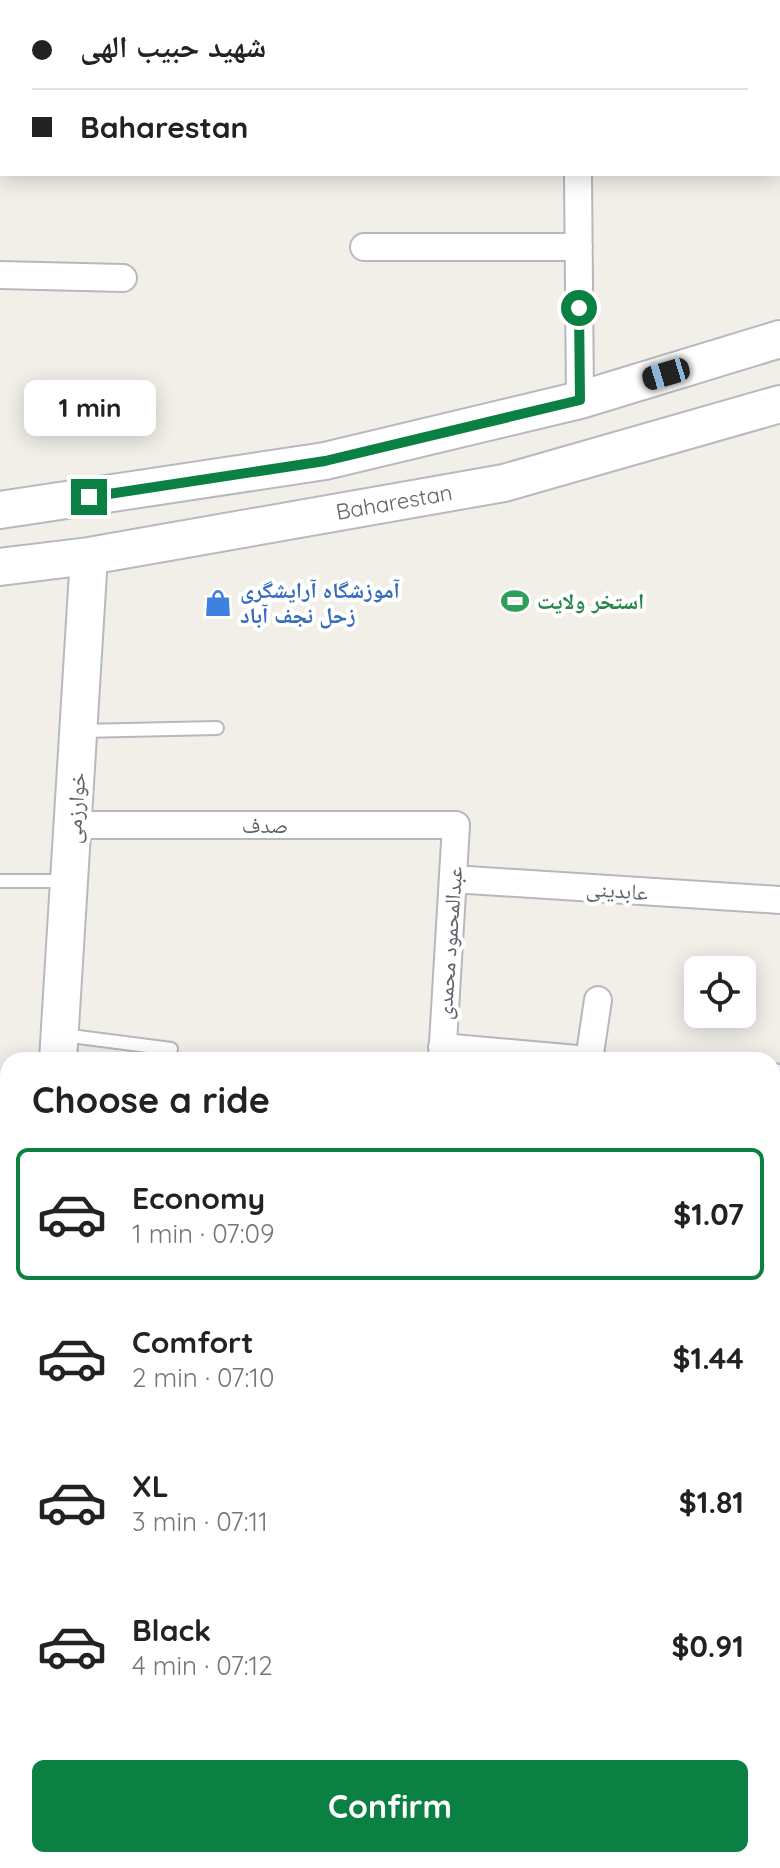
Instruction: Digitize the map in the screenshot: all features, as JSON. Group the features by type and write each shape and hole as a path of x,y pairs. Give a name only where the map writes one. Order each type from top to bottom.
{"main road":[{"path":"0,510 325,461 580,400 780,339"},
{"name":"Baharestan","path":"0,567 89,556 504,483 780,404"},
{"name":"خوارزمی","path":"59,1048 89,556"}],"street":[{"path":"578,176 580,400"},
{"path":"364,247 579,247"},
{"path":"0,275 123,278"},
{"name":"صدف","path":"73,825 456,825"},
{"name":"عبدالمحمود محمدی","path":"442,1052 456,825"},
{"name":"عابدینی","path":"453,879 780,900"},
{"path":"589,1052 598,1000"}],"lane":[{"path":"80,731 217,728"},
{"path":"0,881 70,881"},
{"path":"59,1048 171,1049"}],"place":[{"name":"استخر ولایت","path":"515,601"},
{"name":"آموزشگاه آرایشگری زحل نجف آباد","path":"218,603"}],"route":[{"path":"89,497 325,461 580,400 579,308"}]}
